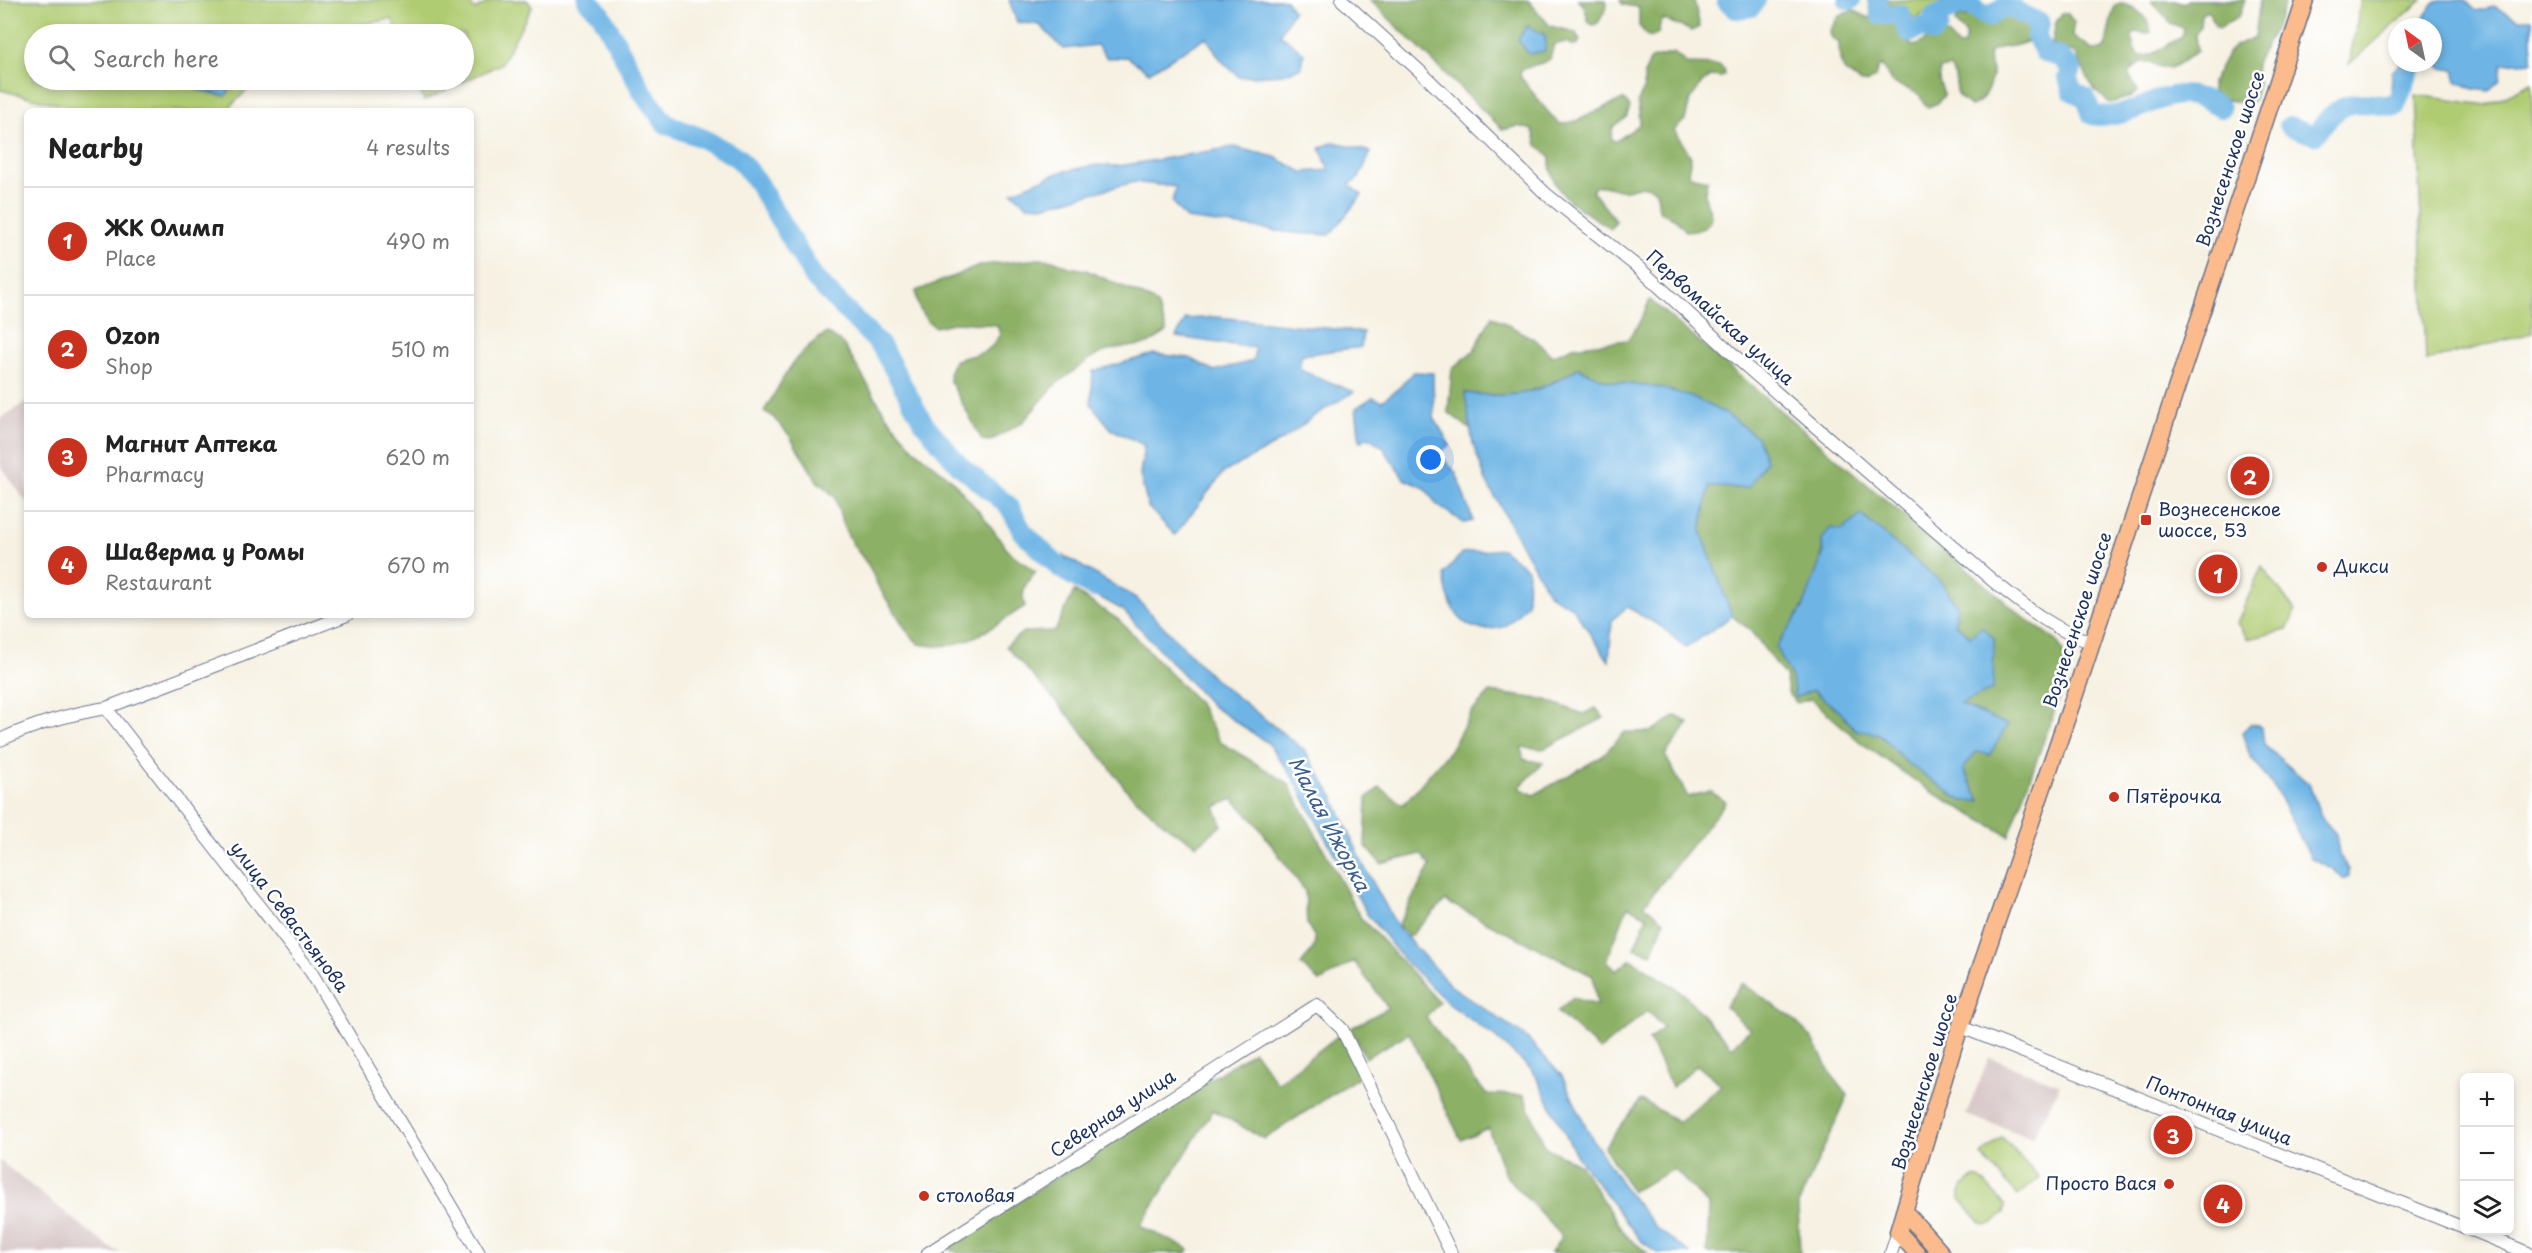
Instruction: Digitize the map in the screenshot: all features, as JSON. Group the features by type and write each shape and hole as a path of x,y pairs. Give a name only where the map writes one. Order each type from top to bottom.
{"main road":[{"name":"Вознесенское шоссе","path":"1898,1232 1961,1027 2305,0"},
{"path":"1905,1212 1941,1253"},
{"path":"1898,1232 1917,1253"}],"street":[{"name":"Первомайская улица","path":"1342,0 1425,76 1546,194 1640,269 1747,367 1993,581 2029,609 2064,631 2091,642"},
{"path":"0,740 28,727 73,714 106,708 339,618"},
{"name":"улица Севастьянова","path":"106,708 311,972 479,1253"},
{"name":"Северная улица","path":"934,1252 1317,1005 1342,1029 1450,1253"},
{"name":"Понтонная улица","path":"1961,1027 2460,1226"},
{"name":"Вознесенское шоссе","path":"1890,1253 1898,1232"},
{"path":"2484,1235 2528,1253"}],"shaded area":[{"path":"24,403 24,499 0,465 0,419"},
{"path":"1989,1057 2060,1085 2033,1138 1966,1115"},
{"path":"0,1161 109,1247 121,1253 0,1253"}],"green space":[{"path":"0,0 467,0 475,10 492,0 527,0 532,7 501,64 474,77 474,24 394,24 392,19 362,24 24,24 24,90 247,90 229,108 74,108 0,90"},
{"path":"1370,0 1528,0 1550,26 1575,32 1580,41 1577,45 1572,46 1568,42 1554,44 1550,59 1524,69 1520,76 1558,123 1576,121 1623,99 1630,107 1626,118 1613,127 1611,138 1615,142 1640,124 1638,102 1644,87 1644,74 1651,59 1674,53 1687,64 1719,65 1724,69 1725,74 1721,77 1711,76 1702,83 1690,100 1685,120 1674,130 1691,157 1688,172 1690,176 1707,180 1705,194 1711,216 1707,225 1702,229 1686,231 1674,218 1660,212 1656,192 1648,186 1623,190 1604,186 1595,187 1592,191 1616,221 1611,229 1578,208 1561,191 1555,181 1550,156 1537,145 1533,130 1518,126 1503,130"},
{"path":"1578,0 1606,0 1606,9 1598,23 1593,25 1588,22 1585,7"},
{"path":"1620,0 1694,0 1700,27 1692,31 1663,19 1659,32 1653,37 1648,36 1639,26 1639,7 1623,5"},
{"path":"1885,0 1946,0 1914,18 1899,5 1887,3"},
{"path":"2151,0 2175,0 2184,3 2189,0 2245,0 2239,16 2220,28 2215,26 2210,12 2201,15 2200,26 2195,35 2197,51 2169,68 2151,62 2142,62 2128,73 2138,91 2130,97 2110,103 2094,90 2075,53 2052,44 2056,22 2062,13 2067,13 2074,22 2072,34 2074,37 2092,50 2102,50 2106,45 2115,5 2127,5 2143,16 2151,32 2147,34 2136,32 2132,35 2134,48 2138,55 2144,56 2181,38 2183,28 2170,23"},
{"path":"2260,0 2286,0 2276,27 2256,63 2258,84 2254,100 2246,104 2220,98 2212,92 2212,82 2227,54 2235,46 2255,37"},
{"path":"2361,0 2422,0 2401,18 2388,18 2388,30 2349,64"},
{"path":"1853,10 1867,17 1893,23 1913,46 1944,33 1958,46 1964,45 1966,34 1955,23 1957,18 1974,15 1985,26 2007,13 2030,25 2032,30 2030,40 2025,43 1991,51 1989,57 1991,80 1988,90 1975,105 1970,106 1958,96 1955,77 1950,67 1940,69 1939,80 1944,95 1938,103 1928,107 1919,94 1891,82 1882,65 1878,67 1875,77 1866,83 1861,83 1844,70 1840,61 1839,43 1831,37 1830,31 1838,17"},
{"path":"2532,83 2532,333 2426,361 2416,95 2487,105"},
{"path":"420,90 447,90 424,101"},
{"path":"1039,259 1053,260 1069,267 1086,270 1152,300 1158,307 1167,332 1148,344 1108,350 1090,359 1055,385 1023,422 990,441 982,440 950,381 949,374 954,361 980,354 990,348 1000,334 997,325 957,322 935,327 921,312 916,291 982,265"},
{"path":"1650,300 2022,616 2058,642 2070,668 2009,836 1930,791 1860,742 1811,699 1797,703 1789,695 1785,676 1750,630 1732,616 1701,531 1709,487 1748,488 1766,461 1757,437 1724,413 1660,388 1607,381 1578,368 1550,384 1511,395 1465,393 1471,430 1448,412 1452,369 1474,350 1492,316 1536,340 1552,356 1573,347 1627,340 1637,327","holes":["1843,530 1970,636 1994,639 1992,661 1959,704 2007,725 1976,752 1963,769 1980,800 1962,801 1907,763 1879,734 1856,730 1840,712 1813,690 1795,697 1793,678 1776,647 1801,611 1808,596 1819,567 1822,540"]},
{"path":"827,333 843,344 886,415 913,448 950,478 987,521 1008,551 1036,572 1025,587 1023,596 1025,606 973,638 938,646 919,644 909,634 843,526 835,497 817,481 790,436 771,415 764,411 796,359"},
{"path":"2262,566 2295,611 2287,630 2248,639 2237,623"},
{"path":"1074,591 1119,620 1198,702 1220,742 1288,783 1361,918 1439,1002 1426,1018 1486,1094 1524,1095 1545,1147 1579,1164 1626,1236 1648,1253 1551,1253 1562,1236 1505,1175 1488,1128 1461,1140 1409,1033 1365,1058 1351,1028 1388,1008 1354,961 1320,982 1301,965 1314,947 1315,938 1307,924 1305,891 1255,822 1233,799 1215,807 1222,825 1197,845 1169,828 1129,793 1078,726 1006,646 1023,632 1055,631"},
{"path":"1490,692 1546,700 1583,714 1596,708 1604,718 1543,749 1522,747 1523,759 1543,763 1519,788 1534,795 1601,757 1625,732 1650,732 1676,716 1689,723 1665,755 1688,797 1710,791 1726,802 1644,905 1664,921 1652,954 1634,948 1647,916 1628,906 1607,960 1616,971 1631,959 1683,993 1732,1047 1750,1029 1725,1007 1742,983 1792,1018 1812,1038 1831,1074 1848,1095 1798,1205 1800,1253 1707,1253 1709,1206 1674,1169 1632,1191 1604,1147 1641,1100 1679,1122 1721,1085 1697,1065 1672,1087 1649,1040 1663,1027 1647,1011 1600,1050 1557,1012 1572,998 1597,1005 1593,976 1445,901 1409,937 1398,925 1430,866 1421,854 1381,864 1365,845 1367,798 1380,787 1403,805 1450,750 1471,713"},
{"path":"1339,1035 1360,1076 1264,1139 1213,1110 1140,1226 1189,1249 1187,1253 959,1253 951,1250 952,1245 977,1228 1254,1051 1277,1083"},
{"path":"2002,1137 2039,1178 2018,1196 1981,1155"},
{"path":"1977,1177 2005,1205 2004,1213 1989,1225 1982,1224 1960,1199 1964,1185"}],"water":[{"path":"1009,0 1286,0 1293,11 1280,34 1304,53 1302,67 1283,74 1239,77 1221,60 1206,37 1149,72 1127,57 1107,58 1097,45 1063,49 1040,25 1017,22"},
{"path":"2441,0 2465,0 2476,11 2493,7 2518,19 2532,19 2532,62 2502,64 2500,80 2488,91 2473,89 2457,81 2454,70 2442,68 2442,18 2423,18 2433,4"},
{"path":"1527,26 1545,35 1545,51 1529,54 1518,40"},
{"path":"2392,72 2418,72 2415,81 2395,107 2356,102 2391,95"},
{"path":"197,90 231,90 225,96"},
{"path":"1334,142 1371,152 1359,178 1349,185 1362,195 1330,235 1294,233 1186,219 1172,202 1176,187 1134,182 1043,206 1027,205 1012,192 1060,172 1097,165 1119,166 1234,147 1275,157 1302,172 1329,170 1320,148"},
{"path":"1217,317 1363,332 1361,347 1301,355 1300,370 1354,392 1317,414 1281,441 1223,473 1175,535 1148,507 1140,475 1144,445 1111,429 1091,404 1093,371 1154,354 1190,358 1214,371 1253,361 1255,348 1176,337 1186,319"},
{"path":"1578,368 1607,381 1660,388 1691,396 1724,413 1757,437 1766,461 1748,488 1709,487 1701,531 1732,616 1686,648 1662,627 1627,607 1612,620 1609,661 1572,607 1549,594 1486,481 1473,444 1465,393 1511,395 1524,393 1550,384"},
{"path":"1413,372 1433,373 1434,418 1450,445 1438,453 1456,473 1473,521 1464,523 1437,505 1425,488 1404,479 1383,447 1368,437 1360,442 1356,408 1373,397 1382,401 1400,387"},
{"path":"1861,515 1941,582 1957,605 1955,624 1970,636 1982,627 1994,639 1993,689 1960,704 2007,725 1990,755 1976,752 1963,769 1980,801 1962,801 1907,763 1879,734 1856,730 1840,712 1813,690 1795,698 1792,678 1776,647 1803,608 1823,554 1822,540 1830,528 1843,530"},
{"path":"1502,549 1528,569 1527,604 1502,628 1478,629 1462,620 1451,604 1444,574 1462,553"},
{"path":"1064,556 1136,598 1213,678 1304,750 1333,796 1364,866 1398,928 1450,985 1526,1037 1562,1076 1591,1137 1623,1186 1656,1228 1690,1253 1658,1253 1640,1240 1576,1155 1533,1071 1495,1037 1449,1004 1404,960 1367,914 1293,778 1268,743 1212,706 1123,610 1077,585"},
{"path":"2250,724 2262,728 2264,745 2309,784 2321,817 2336,834 2339,855 2349,869 2349,876 2343,879 2333,869 2311,858 2274,787 2250,756 2242,733"}],"waterway":[{"name":"Малая Ижорка","path":"587,0 601,14 643,93 666,124 702,138 738,158 757,182 814,278 881,346 923,422 959,465 1009,506 1023,532 1061,569 1094,588"},
{"path":"1726,0 1736,9 1751,7 1756,0"},
{"path":"1877,0 1880,15 1900,14 1909,33 1923,27 1933,32 1939,26 1934,16 1967,4 1988,17 2002,8 2014,10 2040,23 2036,36 2045,53 2060,57 2072,69 2068,78 2072,91 2086,98 2092,115 2110,116 2155,101 2185,95 2202,98 2221,108"},
{"path":"2289,126 2315,135 2333,114 2349,104 2395,107 2409,72"}],"place":[{"name":"Ozon","path":"2250,476"},
{"name":"Вознесенское шоссе, 53","path":"2146,520"},
{"name":"Дикси","path":"2322,567"},
{"name":"ЖК Олимп","path":"2218,574"},
{"name":"Пятёрочка","path":"2114,797"},
{"name":"Магнит Аптека","path":"2173,1135"},
{"name":"Просто Вася","path":"2169,1184"},
{"name":"столовая","path":"924,1196"},
{"name":"Шаверма у Ромы","path":"2223,1204"}]}
